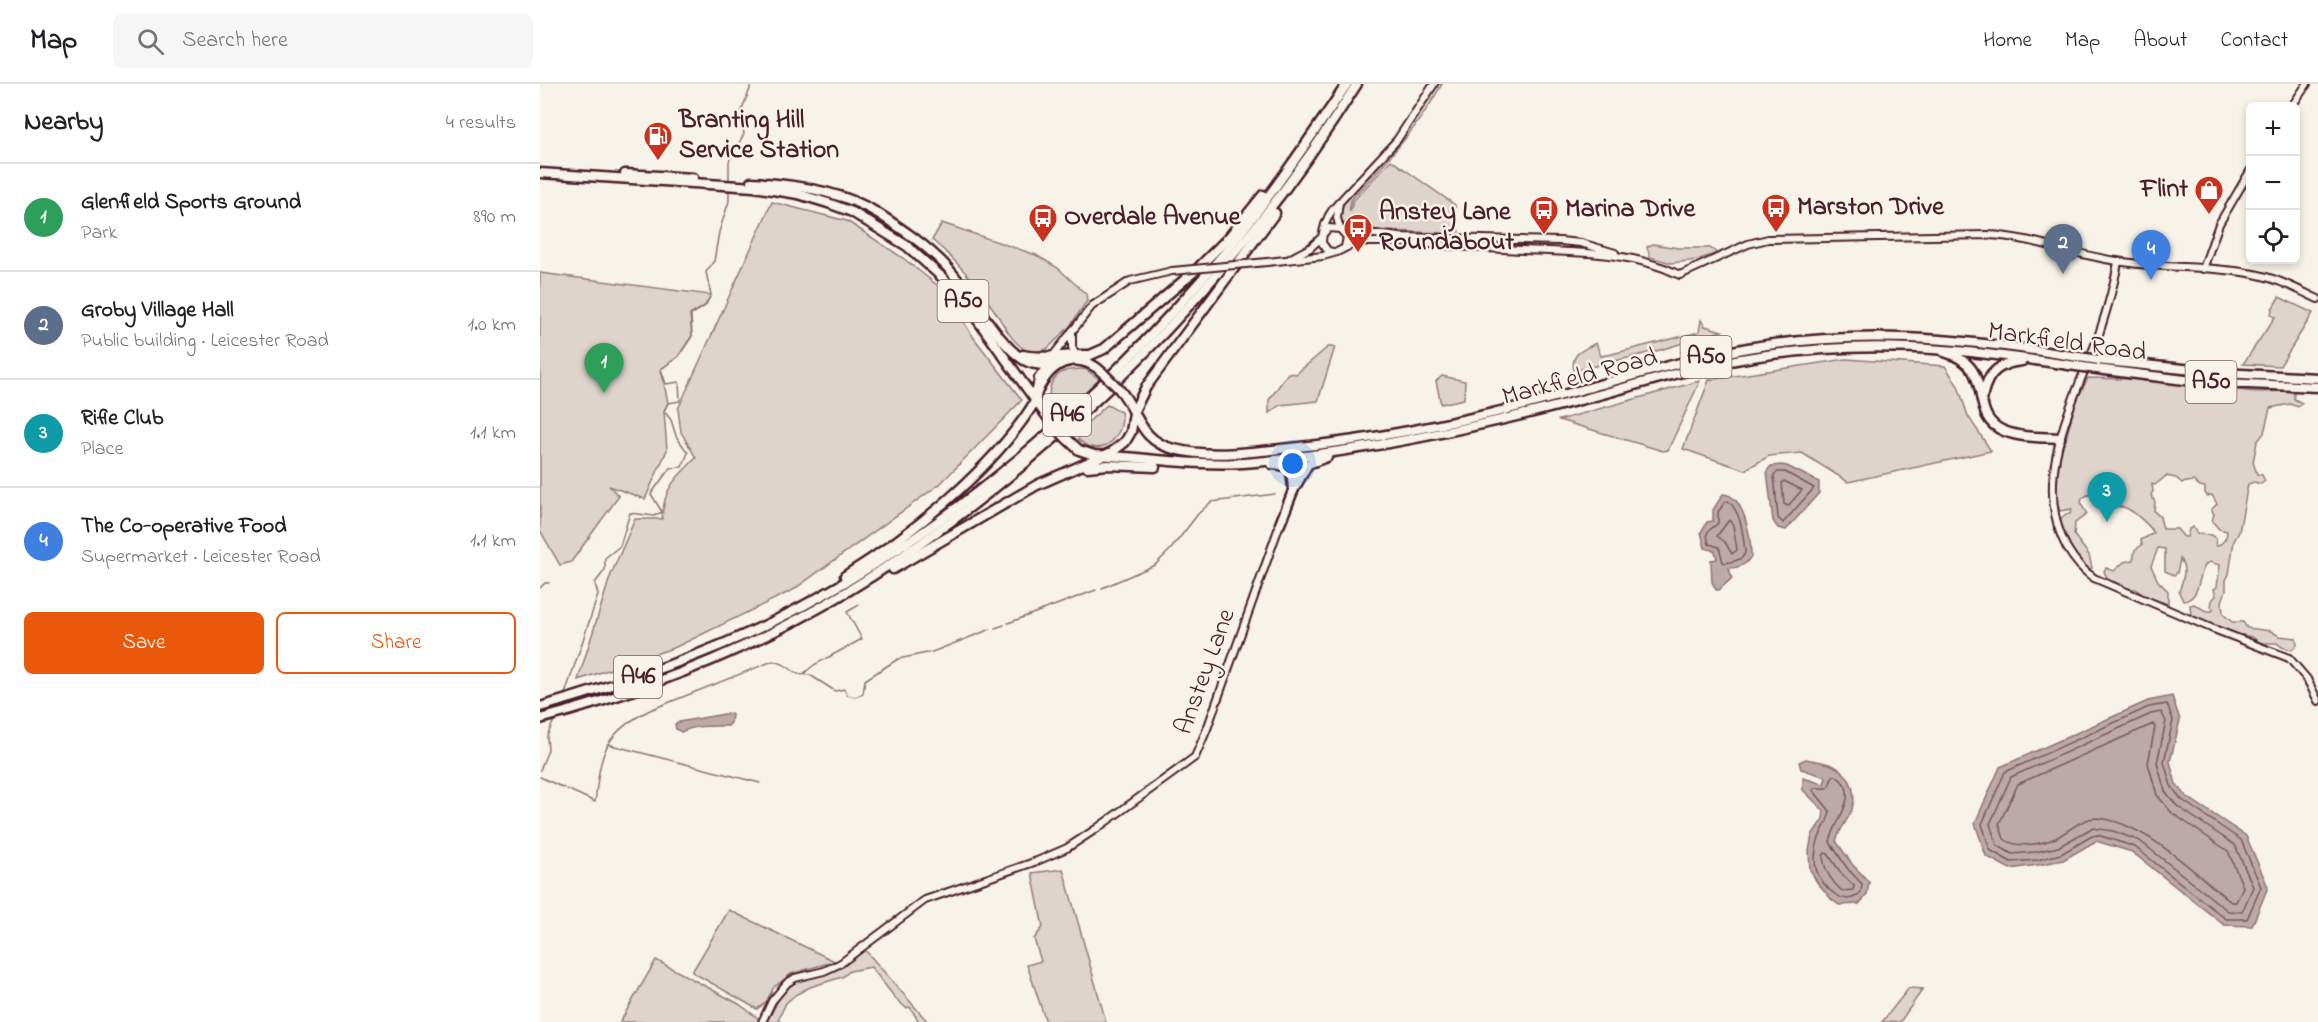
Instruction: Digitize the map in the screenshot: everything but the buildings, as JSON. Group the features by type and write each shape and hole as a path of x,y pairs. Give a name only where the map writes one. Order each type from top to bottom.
{"highway":[{"name":"A46","path":"544,706 639,676 774,621 889,556 957,508 1008,468 1100,385 1157,329 1227,249 1347,84"},
{"name":"A46","path":"544,718 675,676 798,619 892,564 975,505 1079,418 1155,344 1269,212 1325,134 1357,84"},
{"path":"798,619 846,596 1037,485 1112,452 1125,442 1133,426 1134,412 1146,387 1304,171 1325,134"},
{"name":"A50","path":"540,167 717,183"},
{"path":"1046,366 1093,355 1121,334 1196,270 1288,168"},
{"name":"A50","path":"540,173 747,185 780,184 849,200 878,213 945,264 1016,354 1027,362 1046,366"},
{"name":"A50","path":"747,185 828,202 870,222 907,246 926,261 958,294 1036,398"},
{"name":"Markfield Road","path":"1134,412 1144,432 1159,444 1191,452 1236,453 1347,442 1523,406 1748,348 1802,341 1875,336 1947,339 2201,382 2318,387"},
{"name":"Markfield Road","path":"1103,456 1198,464 1247,463 1353,449 1484,424 1679,373 1752,357 1850,347 1924,347 1987,352 2035,360 2070,361"},
{"path":"1924,347 1958,357 1966,362 1976,375 1987,418 2003,431 2017,435 2060,438"},
{"path":"1016,354 1040,358 1077,358 1090,363 1119,389 1134,412"},
{"path":"1982,397 1989,377 2000,366 2011,362 2035,360"},
{"path":"705,651 819,592 899,538 955,493 1019,427 1047,375 1060,363"},
{"name":"Markfield Road","path":"2105,366 2318,378"},
{"path":"1036,398 1051,422 1066,438 1085,453 1103,456"},
{"path":"1280,524 1293,491 1308,464 1353,449"},
{"path":"1072,470 1108,465 1202,468 1247,463 1282,465 1287,467 1292,474 1293,491"}],"street":[{"path":"1333,253 1324,248 1322,236 1327,217 1392,145 1434,84"},
{"path":"2295,102 2307,84"},
{"path":"2203,269 2219,224 2246,178"},
{"path":"1339,202 1337,218 1347,237 1345,247"},
{"path":"1287,259 1310,248 1329,228 1400,237 1581,243 1624,257"},
{"path":"1036,398 1036,382 1072,330 1092,306 1122,286 1145,276 1172,271 1306,259 1342,250 1357,242 1369,241 1591,253 1624,257 1665,267 1680,275 1748,244 1768,239 1988,234 2009,236 2118,262 2262,276 2318,298"},
{"path":"1578,252 1581,243"},
{"path":"1591,253 1592,245"},
{"path":"2118,262 2099,333 2060,438 2055,470 2055,518 2063,541 2081,568 2094,578 2211,628 2289,658 2307,679 2318,700"},
{"path":"1072,330 1071,340 1077,358"},
{"name":"Anstey Lane","path":"762,1022 772,1001 787,983 795,978 824,971 841,963 925,900 1037,861 1066,848 1195,757 1280,524"}],"shaded area":[{"path":"1437,84 1442,84 1415,126 1354,196 1350,212 1353,201 1391,160 1455,205 1459,231 1450,236 1443,233 1363,230 1344,224 1339,216 1345,200 1399,142"},
{"path":"772,202 847,221 903,258 942,289 974,338 1022,400 940,484 793,590 676,647 578,680 610,577 635,519 662,519 668,491 696,458 681,432 678,409"},
{"path":"942,223 1036,255 1058,268 1086,294 1087,301 1070,326 1047,349 1030,353 1016,343 983,294 948,254 932,240"},
{"path":"1653,244 1678,248 1710,248 1717,253 1697,260 1671,263 1650,257 1647,247"},
{"path":"540,273 711,295 705,306 691,315 692,336 678,357 661,369 668,403 664,411 667,450 645,499 609,486 619,496 571,562 560,565 540,530"},
{"path":"2279,297 2313,313 2280,366 2243,364 2275,317 2271,315 2272,309"},
{"path":"1701,320 1705,326 1722,331 1660,350 1574,371 1574,360 1578,353 1596,343 1601,356 1612,354 1699,332"},
{"path":"1328,347 1335,347 1318,401 1280,405 1269,413 1269,400 1288,373 1296,374"},
{"path":"1846,359 1945,366 1958,386 1968,416 1991,451 1848,482 1802,453 1769,456 1745,470 1683,449 1709,380"},
{"path":"1085,369 1099,379 1057,418 1049,399 1051,385 1058,375 1065,371"},
{"path":"1442,376 1465,381 1464,399 1441,404 1436,381"},
{"path":"2088,378 2127,379 2257,392 2287,391 2294,393 2294,399 2302,403 2298,407 2290,404 2270,408 2264,433 2257,442 2253,462 2257,474 2262,475 2265,481 2261,484 2254,482 2248,484 2222,602 2223,614 2232,622 2243,622 2247,628 2271,631 2279,636 2296,638 2297,645 2292,650 2277,643 2261,643 2252,637 2232,633 2195,619 2191,615 2190,605 2194,604 2206,611 2214,609 2211,607 2212,600 2216,596 2214,589 2217,587 2220,565 2209,562 2206,564 2196,592 2183,601 2179,592 2184,567 2180,559 2177,573 2174,575 2165,571 2165,549 2158,548 2151,566 2158,581 2168,591 2168,604 2144,596 2136,589 2124,588 2115,582 2108,581 2104,571 2106,568 2114,571 2124,562 2133,560 2135,550 2142,545 2141,540 2154,533 2131,511 2113,505 2103,492 2082,498 2081,504 2087,514 2075,523 2074,535 2089,555 2092,568 2085,570 2068,544 2058,521 2066,514 2070,514 2072,509 2060,511 2055,500 2056,492 2052,488 2060,462 2057,452 2065,443 2075,404","holes":["2166,476 2176,478 2182,483 2193,481 2205,487 2207,496 2212,495 2217,504 2211,510 2214,514 2212,521 2219,529 2227,531 2221,544 2215,545 2216,539 2211,535 2197,534 2193,527 2189,529 2187,537 2184,537 2177,529 2163,529 2160,517 2154,511 2155,502 2151,495 2152,484 2155,485"]},
{"path":"1700,381 1668,450 1663,451 1559,420"},
{"path":"1107,405 1121,412 1119,432 1110,443 1104,446 1098,448 1087,446 1078,439 1083,427"},
{"path":"1063,869 1106,1022 1046,1022 1027,965 1041,961 1034,939 1043,927 1032,873"},
{"path":"729,910 835,961 791,974 774,987 766,1002 757,1009 692,972"},
{"path":"865,950 928,1022 919,1022 910,1007 906,1008 896,999 871,967 850,971 842,977 810,987 786,1003 778,1020 781,1022 767,1022 781,995 797,980 833,971"},
{"path":"656,960 739,1004 759,1019 757,1022 620,1022"},
{"path":"1909,988 1923,989 1900,1022 1882,1022"}],"water":[{"path":"1781,465 1819,482 1819,493 1786,530 1778,528 1773,521 1767,471 1771,466"},
{"path":"1723,494 1731,496 1742,510 1750,539 1751,556 1742,565 1729,568 1732,578 1716,590 1712,582 1711,560 1717,559 1715,551 1705,548 1701,532 1707,522 1713,521 1713,510"},
{"path":"2172,696 2180,720 2170,762 2176,784 2186,796 2246,836 2268,887 2252,926 2224,925 2132,852 2096,841 2063,860 2010,869 1986,856 1975,823 2000,767 2148,701"},
{"path":"730,713 731,723 728,726 698,727 681,732 676,729 675,724 679,722"},
{"path":"1806,759 1834,766 1841,770 1850,781 1854,802 1836,841 1852,864 1869,882 1867,895 1859,904 1839,905 1831,899 1810,870 1809,851 1812,835 1823,819 1824,811 1803,790 1803,778 1824,784 1826,777 1801,769 1799,762"}],"waterway":[{"path":"729,182 729,161 744,134 740,114 750,84"},
{"path":"564,697 598,595 595,583 605,570 605,558 620,546 630,513 654,516 662,512 651,494 670,468 682,467 688,453 676,436 671,420 664,411 668,403 680,401 679,382 666,384 661,369 678,357 692,336 690,315 705,306 711,295 706,272 714,261 719,232 729,201 729,190"},
{"path":"1102,588 1155,565 1211,502 1275,494"},
{"path":"540,588 545,583 549,583"},
{"path":"1008,623 1096,590"},
{"path":"802,675 814,665 862,639 847,612 859,605"},
{"path":"995,628 1004,625"},
{"path":"596,794 601,764 609,743 625,726 650,710 773,661 783,664 798,674 810,675 835,691 844,689 847,695 855,697 863,694 865,680 898,659 932,652 991,629"},
{"path":"540,770 548,750 547,736 555,718"},
{"path":"607,744 760,783"},
{"path":"540,777 564,788"},
{"path":"567,789 595,802 596,795"}],"place":[{"name":"Branting Hill Service Station","path":"658,162"},
{"name":"Flint","path":"2209,216"},
{"name":"Marston Drive","path":"1776,234"},
{"name":"Marina Drive","path":"1544,236"},
{"name":"Overdale Avenue","path":"1043,244"},
{"name":"Anstey Lane Roundabout","path":"1358,254"},
{"name":"Groby Village Hall","path":"2063,274"},
{"name":"The Co-operative Food","path":"2151,280"},
{"name":"Glenfield Sports Ground","path":"604,393"},
{"name":"Rifle Club","path":"2107,522"}]}
